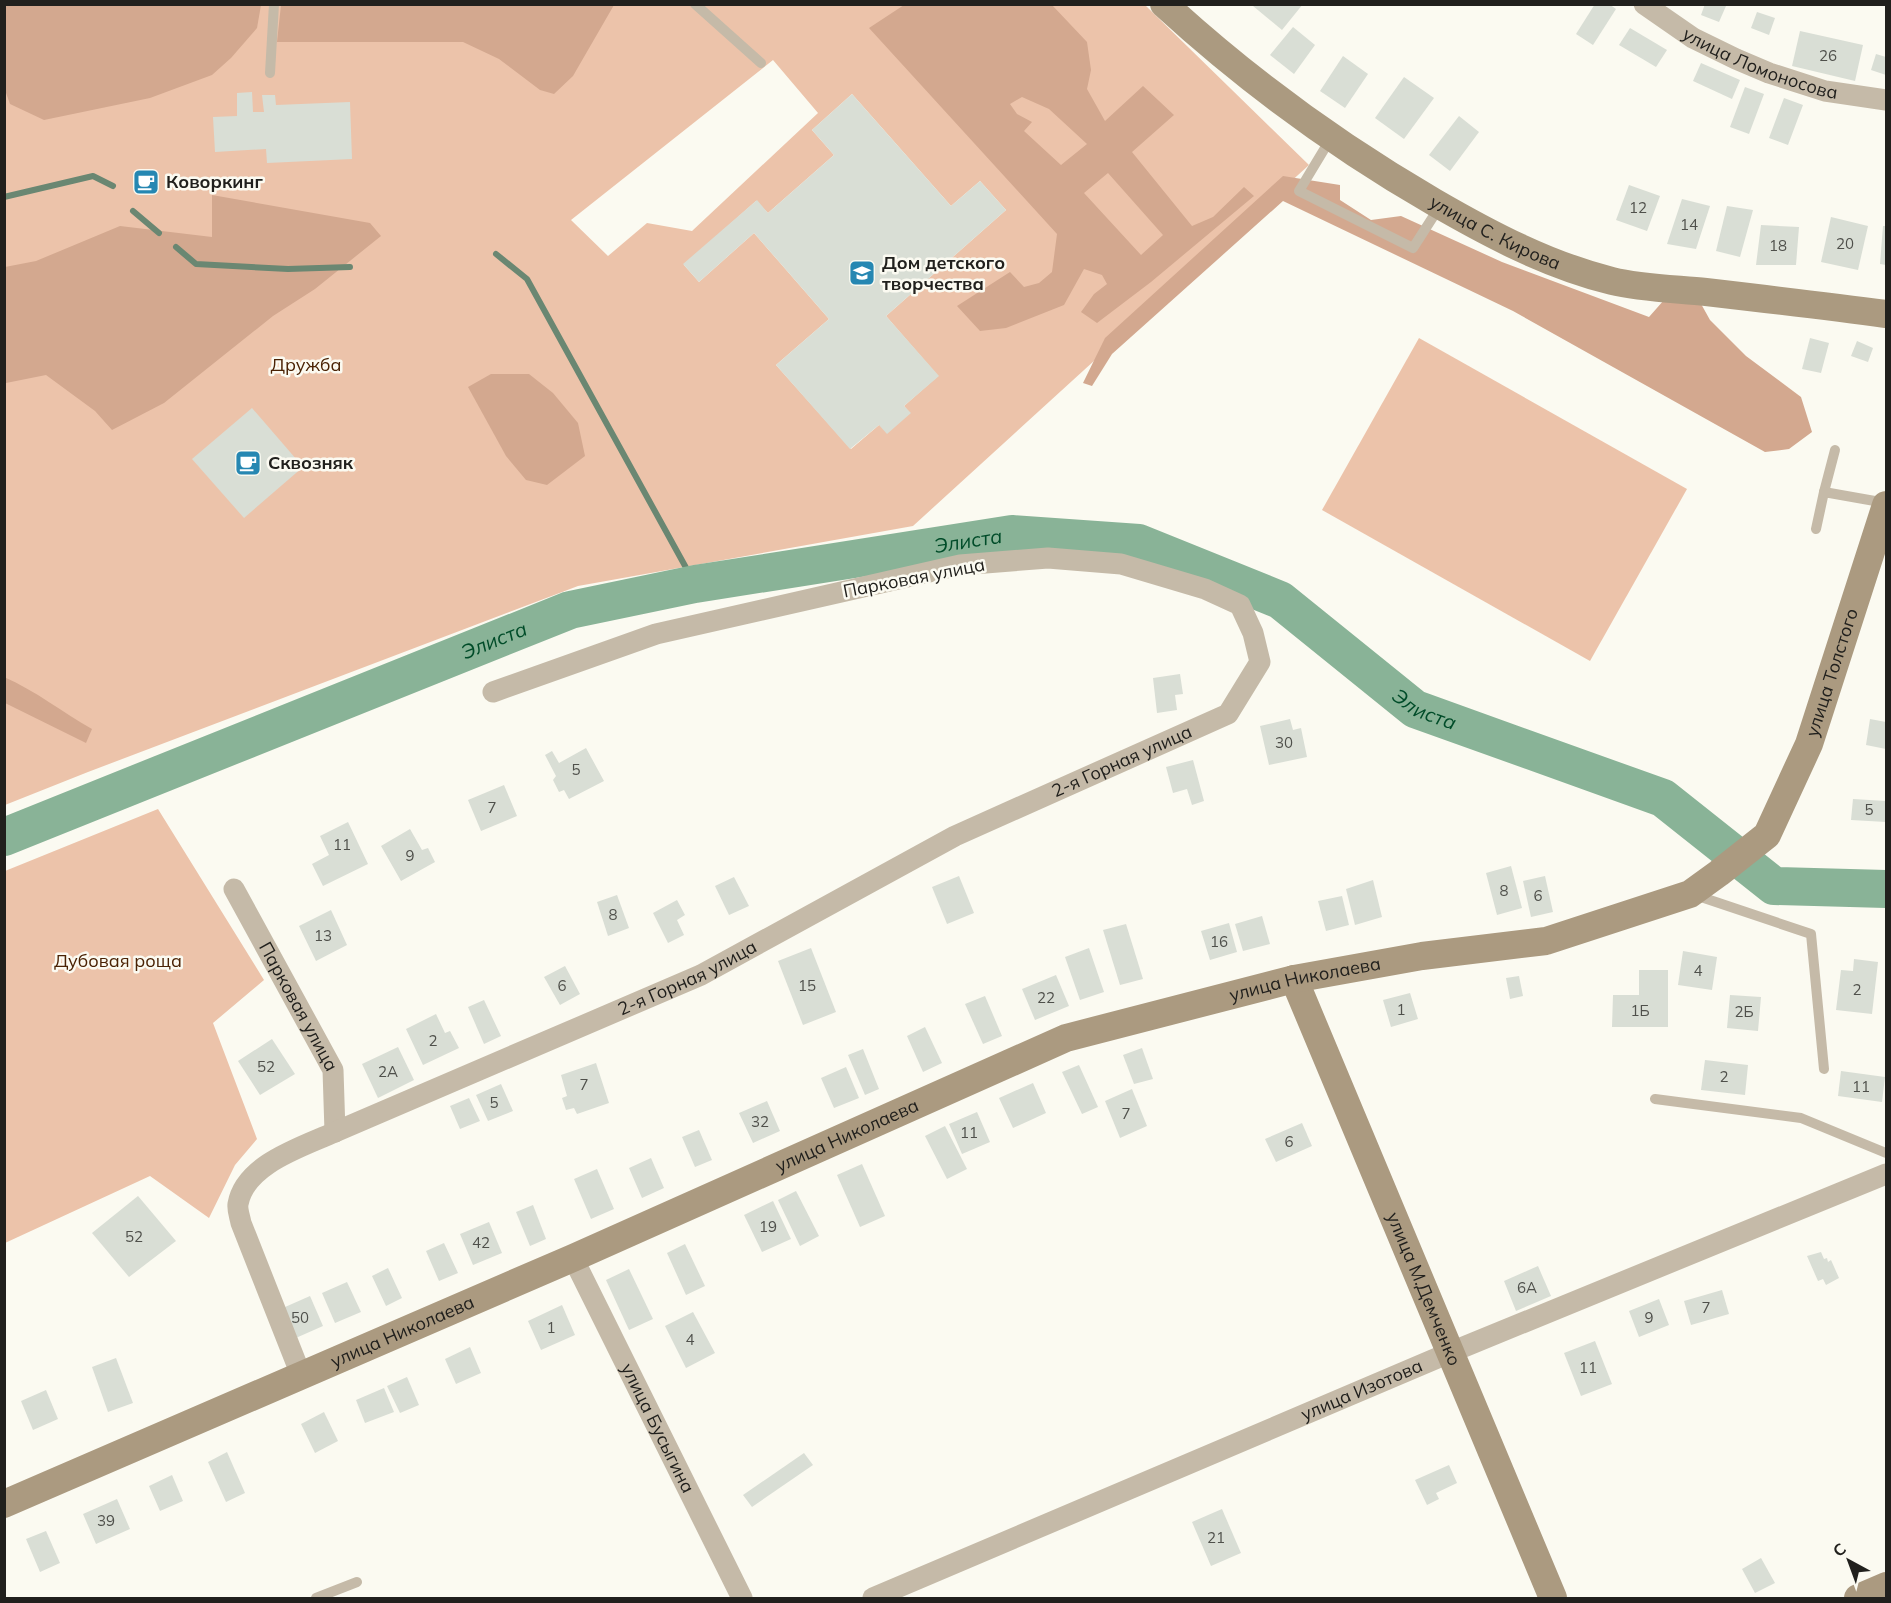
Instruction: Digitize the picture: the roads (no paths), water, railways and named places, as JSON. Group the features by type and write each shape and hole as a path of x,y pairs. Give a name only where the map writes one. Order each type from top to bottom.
{"street":[{"name":"улица С. Кирова","path":"1164,4 1254,80 1331,138 1440,206 1526,251 1568,268 1615,282 1887,314"},
{"name":"улица Ломоносова","path":"1644,4 1693,38 1769,73 1825,91 1887,100"},
{"name":"улица Толстого","path":"1767,835 1809,744 1887,504"},
{"name":"Парковая улица","path":"493,692 656,634 960,565 1048,558 1121,564 1205,589 1240,605 1253,633"},
{"name":"2-я Горная улица","path":"301,1375 241,1223 238,1206 243,1189 257,1170 335,1132 701,975 955,836 1228,714 1260,663 1253,633"},
{"name":"улица Николаева","path":"4,1504 573,1258 1066,1038 1294,979 1422,956 1546,941 1690,894 1767,835"},
{"name":"Парковая улица","path":"234,889 333,1070 335,1132"},
{"name":"улица М.Демченко","path":"1294,979 1553,1599"},
{"name":"улица Изотова","path":"873,1599 1449,1353 1887,1174"},
{"name":"улица Бусыгина","path":"573,1258 742,1599"},
{"path":"1858,1599 1887,1586"}],"lane":[{"path":"270,73 274,4"},
{"path":"695,4 761,63"},
{"path":"1331,138 1299,191 1413,248 1440,206"},
{"path":"1816,529 1835,450"},
{"path":"1824,492 1887,504"},
{"path":"1690,894 1811,934 1824,1069"},
{"path":"1655,1099 1802,1118 1887,1153"},
{"path":"316,1599 357,1582"}],"waterway":[{"path":"4,197 93,176 113,186"},
{"path":"133,211 159,233"},
{"path":"176,247 196,264 288,269 350,267"},
{"path":"496,254 527,279 695,584"},
{"name":"Элиста","path":"4,837 570,610 695,584 1012,534 1139,543 1280,600 1415,709 1663,798 1774,886 1886,889"}],"place":[{"name":"Коворкинг","path":"146,182"},
{"name":"Дом детского творчества","path":"862,273"},
{"name":"Сквозняк","path":"248,463"}],"park label":[{"name":"Дружба","path":"306,365"},
{"name":"Дубовая роща","path":"118,961"}]}
